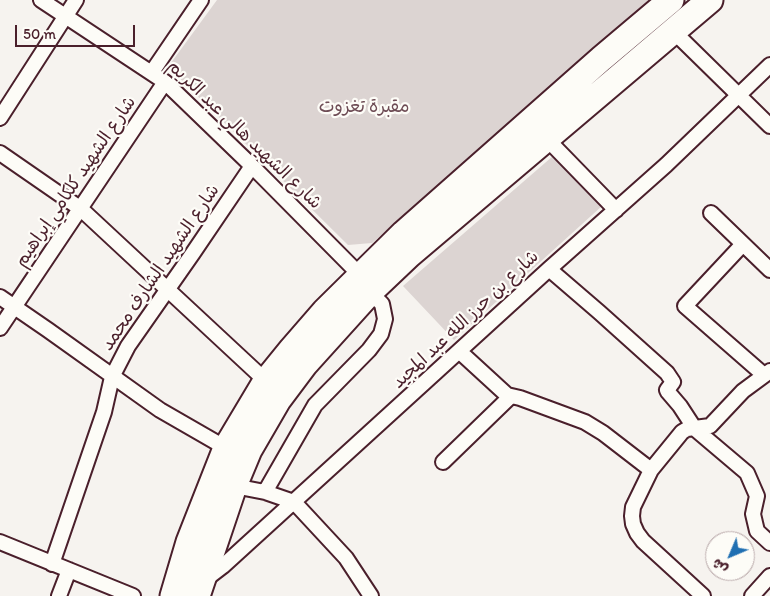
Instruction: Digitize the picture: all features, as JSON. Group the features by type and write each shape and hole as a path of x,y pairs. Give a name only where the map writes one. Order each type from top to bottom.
{"highway":[{"path":"187,589 189,542 226,448 266,381 325,311 365,284 446,222 710,0"},
{"path":"187,589 249,450 278,400 365,284 426,214 663,6"}],"street":[{"name":"شارع الشهيد هالي عبد الكريم","path":"41,0 165,82 252,166 382,304 386,319 381,334 369,350 316,406 265,492"},
{"path":"0,118 76,0"},
{"path":"152,72 201,0"},
{"path":"663,6 673,31 770,126"},
{"name":"شارع بن حرز الله عبد المجيد","path":"187,589 223,566 549,269 666,166 770,65"},
{"name":"شارع الشهيد كلكامي إبراهيم","path":"0,328 165,82"},
{"path":"546,138 616,210"},
{"path":"0,153 81,209 266,381"},
{"name":"شارع الشهيد الشارف محمد","path":"52,564 104,412 112,377 128,346 252,166"},
{"path":"711,213 770,270"},
{"path":"703,596 643,541 637,533 632,516 634,507 651,470 682,432 687,429 706,427 713,424 736,398 767,373 686,306 743,244"},
{"path":"549,269 667,373 673,382 667,390 668,392 695,428 747,473 757,496 753,514 757,531 770,543"},
{"path":"0,298 160,410 226,448"},
{"path":"459,352 502,392 585,422 651,470"},
{"path":"444,462 511,396"},
{"path":"234,486 265,492 294,502 346,558 371,596"},
{"path":"0,542 133,596"},
{"path":"59,596 69,570"},
{"path":"752,596 770,576"}],"green space":[{"name":"مقبرة تغزوت","path":"217,0 650,0 372,243 348,245 168,67"},
{"path":"553,156 602,206 454,340 403,286"}]}
